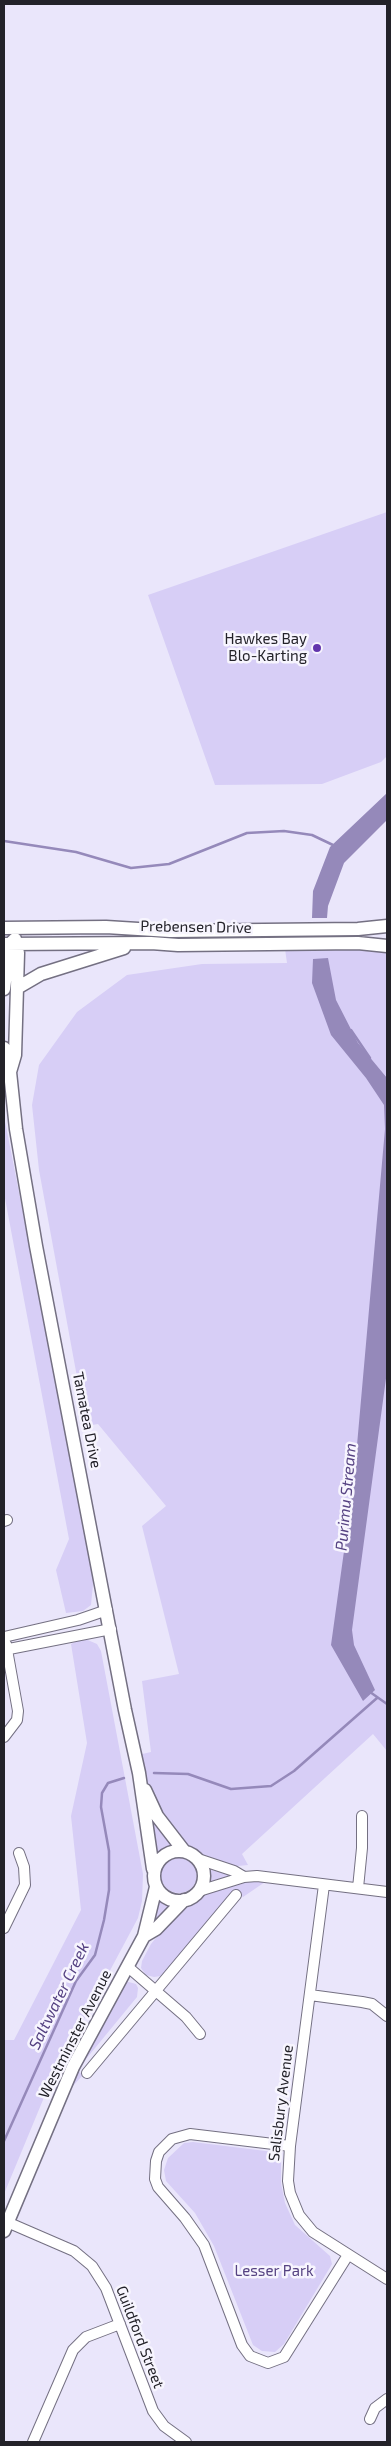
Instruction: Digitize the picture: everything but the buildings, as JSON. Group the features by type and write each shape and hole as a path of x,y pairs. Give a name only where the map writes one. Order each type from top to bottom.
{"main road":[{"name":"Prebensen Drive","path":"4,928 106,927 170,931 358,929 387,926"},
{"path":"9,942 20,937 170,931"},
{"name":"Prebensen Drive","path":"9,942 151,943 178,945 358,943 387,946"},
{"name":"Tamatea Drive","path":"9,942 15,1056 10,1072"},
{"path":"10,988 77,961 112,950 151,943"},
{"name":"Tamatea Drive","path":"4,1048 10,1072 16,1129 36,1246 111,1629 125,1710 139,1773 153,1869"},
{"name":"Tamatea Drive","path":"139,1773 157,1816 184,1851"},
{"path":"184,1851 198,1859 202,1865 204,1877 199,1891 194,1896 184,1900 168,1897 156,1887 153,1869 164,1855 171,1852 184,1851"},
{"name":"Westminster Avenue","path":"6,2226 62,2091 144,1936 156,1887"},
{"name":"Westminster Avenue","path":"144,1936 156,1929 184,1900"}],"street":[{"path":"4,1737 17,1720 18,1711 4,1637 78,1620 107,1610"},
{"path":"6,1650 111,1629"},
{"path":"358,1888 362,1848 362,1816"},
{"path":"4,1928 25,1886 24,1867 19,1853"},
{"path":"198,1859 220,1868 234,1871 244,1877"},
{"path":"199,1891 244,1877 387,1892"},
{"name":"Salisbury Avenue","path":"324,1885 290,2146 288,2181 298,2215 313,2232 387,2279"},
{"name":"Westminster Avenue","path":"87,2073 236,1895"},
{"path":"128,1967 186,2017 200,2034"},
{"path":"310,1995 372,2004 387,2016"},
{"path":"290,2146 190,2134 172,2139 159,2152 156,2161 155,2179 158,2187 196,2231 204,2245 242,2345 250,2356 268,2363 284,2357 348,2256"},
{"name":"Guildford Street","path":"6,2226 66,2247 84,2258 106,2288 153,2411 164,2426 186,2442"},
{"path":"33,2442 73,2350 86,2337 120,2324"},
{"path":"370,2419 375,2408 387,2400"}],"green space":[{"path":"387,512 387,756 381,762 322,784 215,785 148,595"},
{"path":"363,947 387,952 387,1751 373,1734 242,1854 248,1865 238,1866 218,1863 195,1852 177,1839 147,1792 138,1755 151,1752 142,1681 179,1674 142,1526 166,1506 98,1424 86,1426 39,1170 32,1105 39,1065 77,1012 127,975 202,964 287,963 285,949"},
{"path":"4,1116 94,1574 91,1605 83,1611 66,1613 56,1570 69,1539 4,1193"},
{"path":"83,1638 97,1644 101,1651 143,1874 142,1901 138,1918 50,2083 4,2194 4,2040 14,2040 81,1910 71,1816 87,1743 71,1644"},
{"path":"152,1818 175,1846 165,1848 158,1855 154,1855"},
{"path":"179,1857 186,1858 192,1862 196,1868 196,1882 192,1888 186,1892 179,1893 172,1892 166,1888 162,1882 161,1875 162,1868 166,1862 172,1858"},
{"path":"211,1870 233,1875 208,1883"},
{"path":"244,1882 265,1882 243,1897 236,1891 161,1976 146,1975 141,1968 142,1961 151,1944 169,1922 205,1894"},
{"path":"159,1896 171,1906 153,1927"},
{"path":"125,1981 136,1984 138,1988 137,1997 77,2070 83,2075 60,2100 64,2084"},
{"name":"Lesser Park","path":"193,2142 274,2152 281,2159 281,2183 285,2203 295,2225 330,2256 332,2264 284,2344 275,2352 262,2351 253,2345 214,2246 195,2213 166,2181 164,2170 168,2158 184,2143"}],"shaded area":[{"path":"387,793 387,820 344,863 328,906 327,918 312,918 313,891 330,847"},
{"path":"328,958 336,1000 358,1043 387,1078 387,1371 352,1630 354,1645 375,1690 363,1701 331,1645 354,1479 385,1129 384,1105 366,1078 331,1035 312,983 313,959"}],"waterway":[{"path":"4,841 76,852 131,868 169,864 247,833 284,831 312,835 333,845"},
{"name":"Purimu Stream","path":"351,1030 370,1058"},
{"name":"Purimu Stream","path":"370,1692 387,1704"},
{"name":"Saltwater Creek","path":"154,1773 188,1774 231,1789 271,1786 294,1771 377,1698"},
{"name":"Saltwater Creek","path":"4,2141 76,1981 95,1955 109,1890 109,1851 101,1807 102,1793 108,1783 124,1778"}],"place":[{"name":"Hawkes Bay Blo-Karting","path":"317,648"}]}
